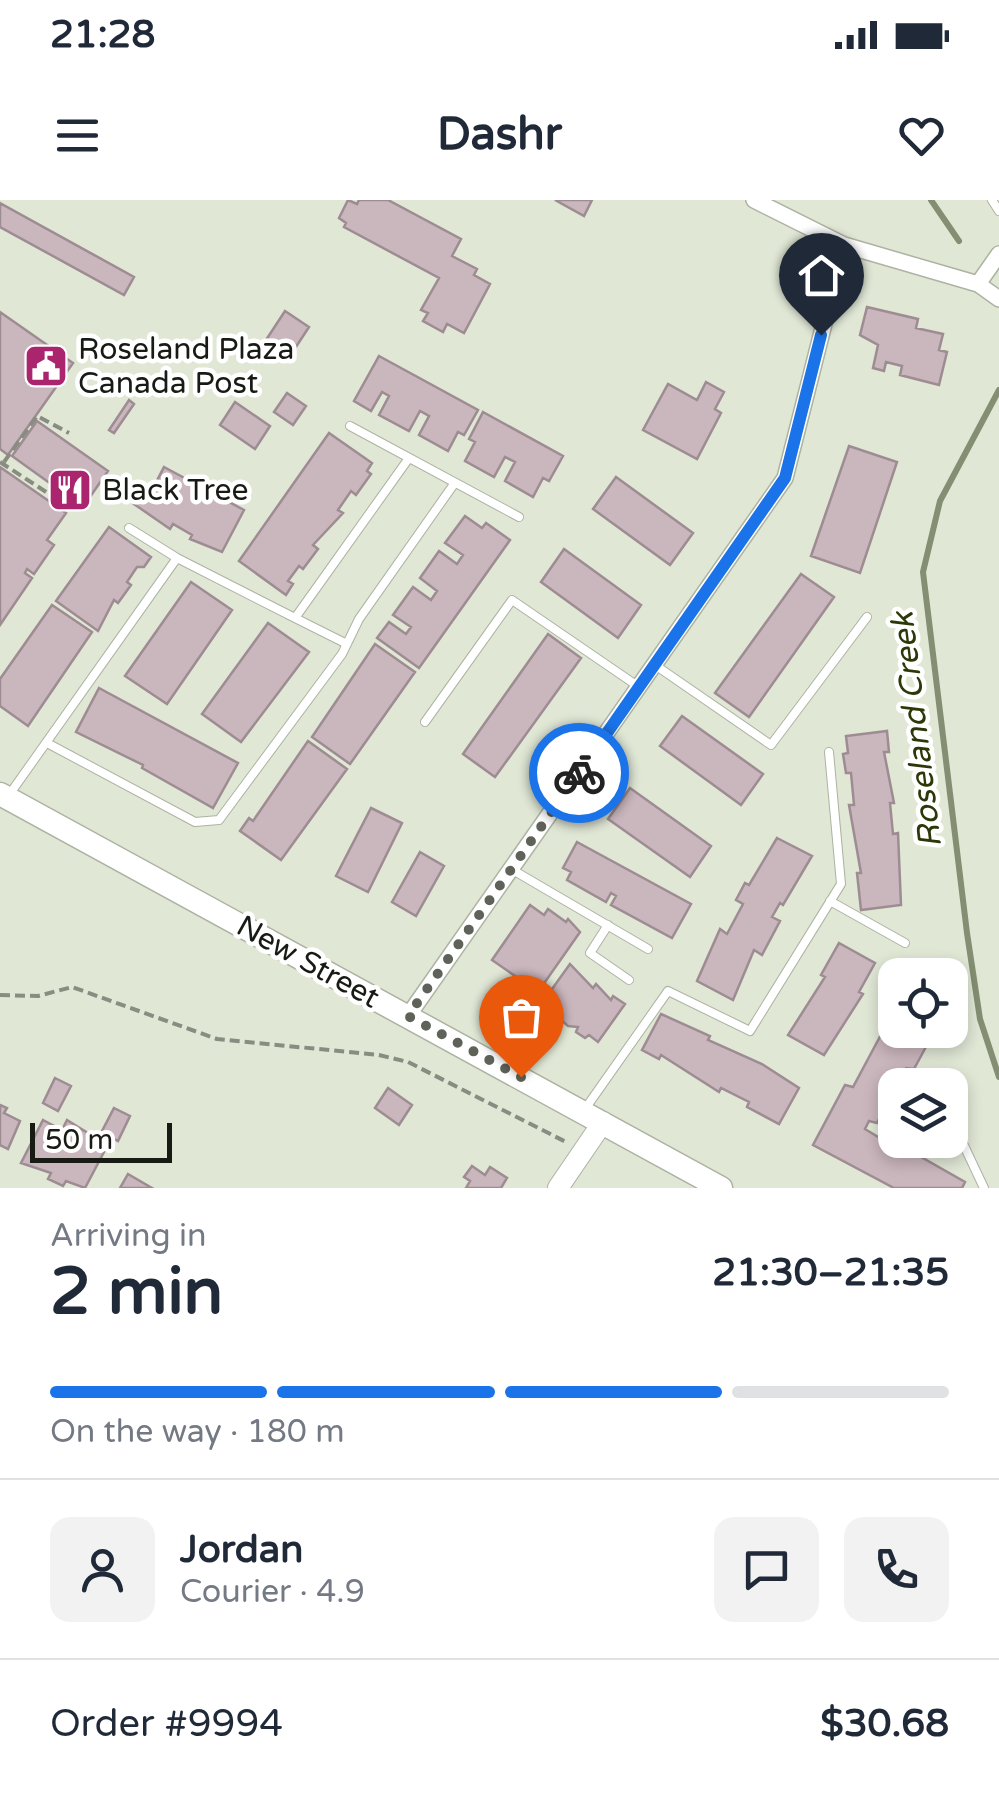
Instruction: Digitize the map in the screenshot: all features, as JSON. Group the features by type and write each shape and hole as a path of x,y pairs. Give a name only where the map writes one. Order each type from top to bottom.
{"main road":[{"name":"New Street","path":"4,796 722,1188"}],"street":[{"path":"754,200 844,245 978,284 999,300"},
{"path":"408,1016 785,478 844,245"},
{"path":"978,284 999,254"},
{"path":"558,1188 593,1117"}],"lane":[{"path":"992,200 999,211"},
{"path":"350,426 519,517"},
{"path":"296,618 409,458"},
{"path":"47,743 194,822 219,820 347,644 359,619 454,484"},
{"path":"130,528 177,558 347,644"},
{"path":"4,796 47,743 177,558"},
{"path":"426,722 512,600 639,687"},
{"path":"655,665 771,745 868,617"},
{"path":"593,1117 668,991 750,1031 841,884 829,752"},
{"path":"512,869 648,949"},
{"path":"830,901 905,942"},
{"path":"608,926 590,953 629,980"},
{"path":"968,1154 984,1188"}],"path":[{"path":"60,501 2,462 37,416 69,433"},
{"path":"0,995 38,996 72,987 216,1039 397,1059 572,1145"}],"building":[{"path":"348,200 357,204 359,200 388,200 461,239 452,256 477,269 474,275 490,284 464,333 447,324 443,332 423,321 428,313 421,310 439,278 344,227 346,223 339,218"},
{"path":"555,200 592,200 584,216"},
{"path":"0,203 134,277 124,295 0,227"},
{"path":"867,307 918,319 916,328 943,334 939,350 947,352 939,385 900,375 902,366 886,362 884,371 873,368 878,345 860,335"},
{"path":"285,311 309,327 290,356 266,340"},
{"path":"0,312 73,363 8,455 0,449"},
{"path":"379,356 478,410 464,435 458,432 448,451 419,435 429,416 420,411 409,431 379,415 389,396 382,392 371,411 354,401"},
{"path":"706,382 724,392 715,409 721,413 697,459 643,430 668,384 697,400"},
{"path":"287,393 306,406 293,425 274,412"},
{"path":"129,400 134,404 114,433 109,430"},
{"path":"235,402 270,426 255,449 220,425"},
{"path":"483,412 563,456 549,481 543,478 533,497 505,481 515,462 505,457 494,477 465,461 475,442 469,439"},
{"path":"37,421 108,471 83,507 12,456"},
{"path":"329,433 372,463 367,471 371,474 356,495 351,491 338,510 343,513 313,545 318,549 288,581 293,584 286,595 239,561"},
{"path":"849,446 897,462 860,573 811,556"},
{"path":"0,467 66,513 47,540 54,545 34,574 27,569 25,573 32,578 0,625"},
{"path":"164,467 244,510 222,552 190,539 192,535 173,524 170,529 134,504 144,486 152,490"},
{"path":"616,477 693,533 670,565 593,509"},
{"path":"465,516 482,528 486,523 510,540 419,668 377,638 389,622 406,634 411,627 393,615 413,587 431,600 437,591 420,578 439,551 457,564 463,555 445,543"},
{"path":"109,527 151,557 144,567 137,567 127,582 131,585 118,603 114,600 98,631 56,601"},
{"path":"564,549 641,605 618,638 541,582"},
{"path":"801,574 834,597 749,717 715,693"},
{"path":"191,582 232,610 167,704 125,676"},
{"path":"52,605 92,632 28,726 0,706 0,679"},
{"path":"268,623 309,652 241,742 202,714"},
{"path":"548,634 581,658 495,777 463,754"},
{"path":"375,644 415,672 350,764 312,737"},
{"path":"99,688 238,763 213,808 142,768 143,765 76,732"},
{"path":"682,716 763,774 741,805 660,746"},
{"path":"887,731 889,752 884,752 894,803 890,803 893,834 898,833 901,905 861,910 857,873 861,873 849,805 854,805 851,773 846,773 843,754 848,753 846,736"},
{"path":"308,741 347,769 281,860 240,831 249,818 253,821"},
{"path":"630,788 711,846 690,877 608,819"},
{"path":"371,808 402,823 368,892 336,876"},
{"path":"777,838 812,856 772,917 780,921 762,955 754,950 733,1000 697,981 720,929 727,934 743,904 736,900 745,883 749,885"},
{"path":"577,842 691,904 672,938 611,905 616,896 611,893 606,902 567,880 571,872 563,868"},
{"path":"420,852 444,866 416,916 392,902"},
{"path":"530,905 544,915 548,909 566,922 568,919 580,932 538,992 492,960"},
{"path":"839,943 875,963 859,992 863,994 824,1055 788,1035 825,977 821,975"},
{"path":"570,964 593,988 596,984 611,1000 613,996 625,1004 598,1042 576,1032 578,1027 568,1026 542,1003"},
{"path":"661,1014 710,1036 708,1040 762,1064 799,1088 779,1124 747,1107 749,1102 721,1088 719,1092 661,1055 659,1059 642,1050"},
{"path":"878,1040 878,1048 925,1048 915,1068 878,1068 878,1121 869,1121 865,1129 878,1137 878,1158 923,1158 965,1182 962,1188 894,1188 813,1145 845,1085 853,1087"},
{"path":"55,1078 71,1086 58,1111 43,1103"},
{"path":"388,1088 412,1105 399,1125 375,1108"},
{"path":"0,1105 7,1108 4,1113 20,1121 8,1149 0,1145"},
{"path":"114,1108 130,1116 118,1141 101,1133"},
{"path":"43,1120 62,1130 67,1120 99,1140 95,1147 104,1152 85,1188 66,1181 63,1186 48,1179 51,1173 21,1163"},
{"path":"472,1166 485,1175 490,1167 507,1178 501,1188 466,1188 470,1181 464,1177"},
{"path":"128,1174 152,1188 120,1188"}],"waterway":[{"name":"Roseland Creek","path":"931,200 959,241"},
{"name":"Roseland Creek","path":"999,390 940,501 923,572 967,933 980,1019 999,1077"}],"way so far":[{"path":"521,1077 408,1016 579,773"}],"place":[{"name":"Roseland Plaza Canada Post","path":"46,366"},
{"name":"Black Tree","path":"70,490"}],"route":[{"path":"579,773 785,478 821,335"}]}
